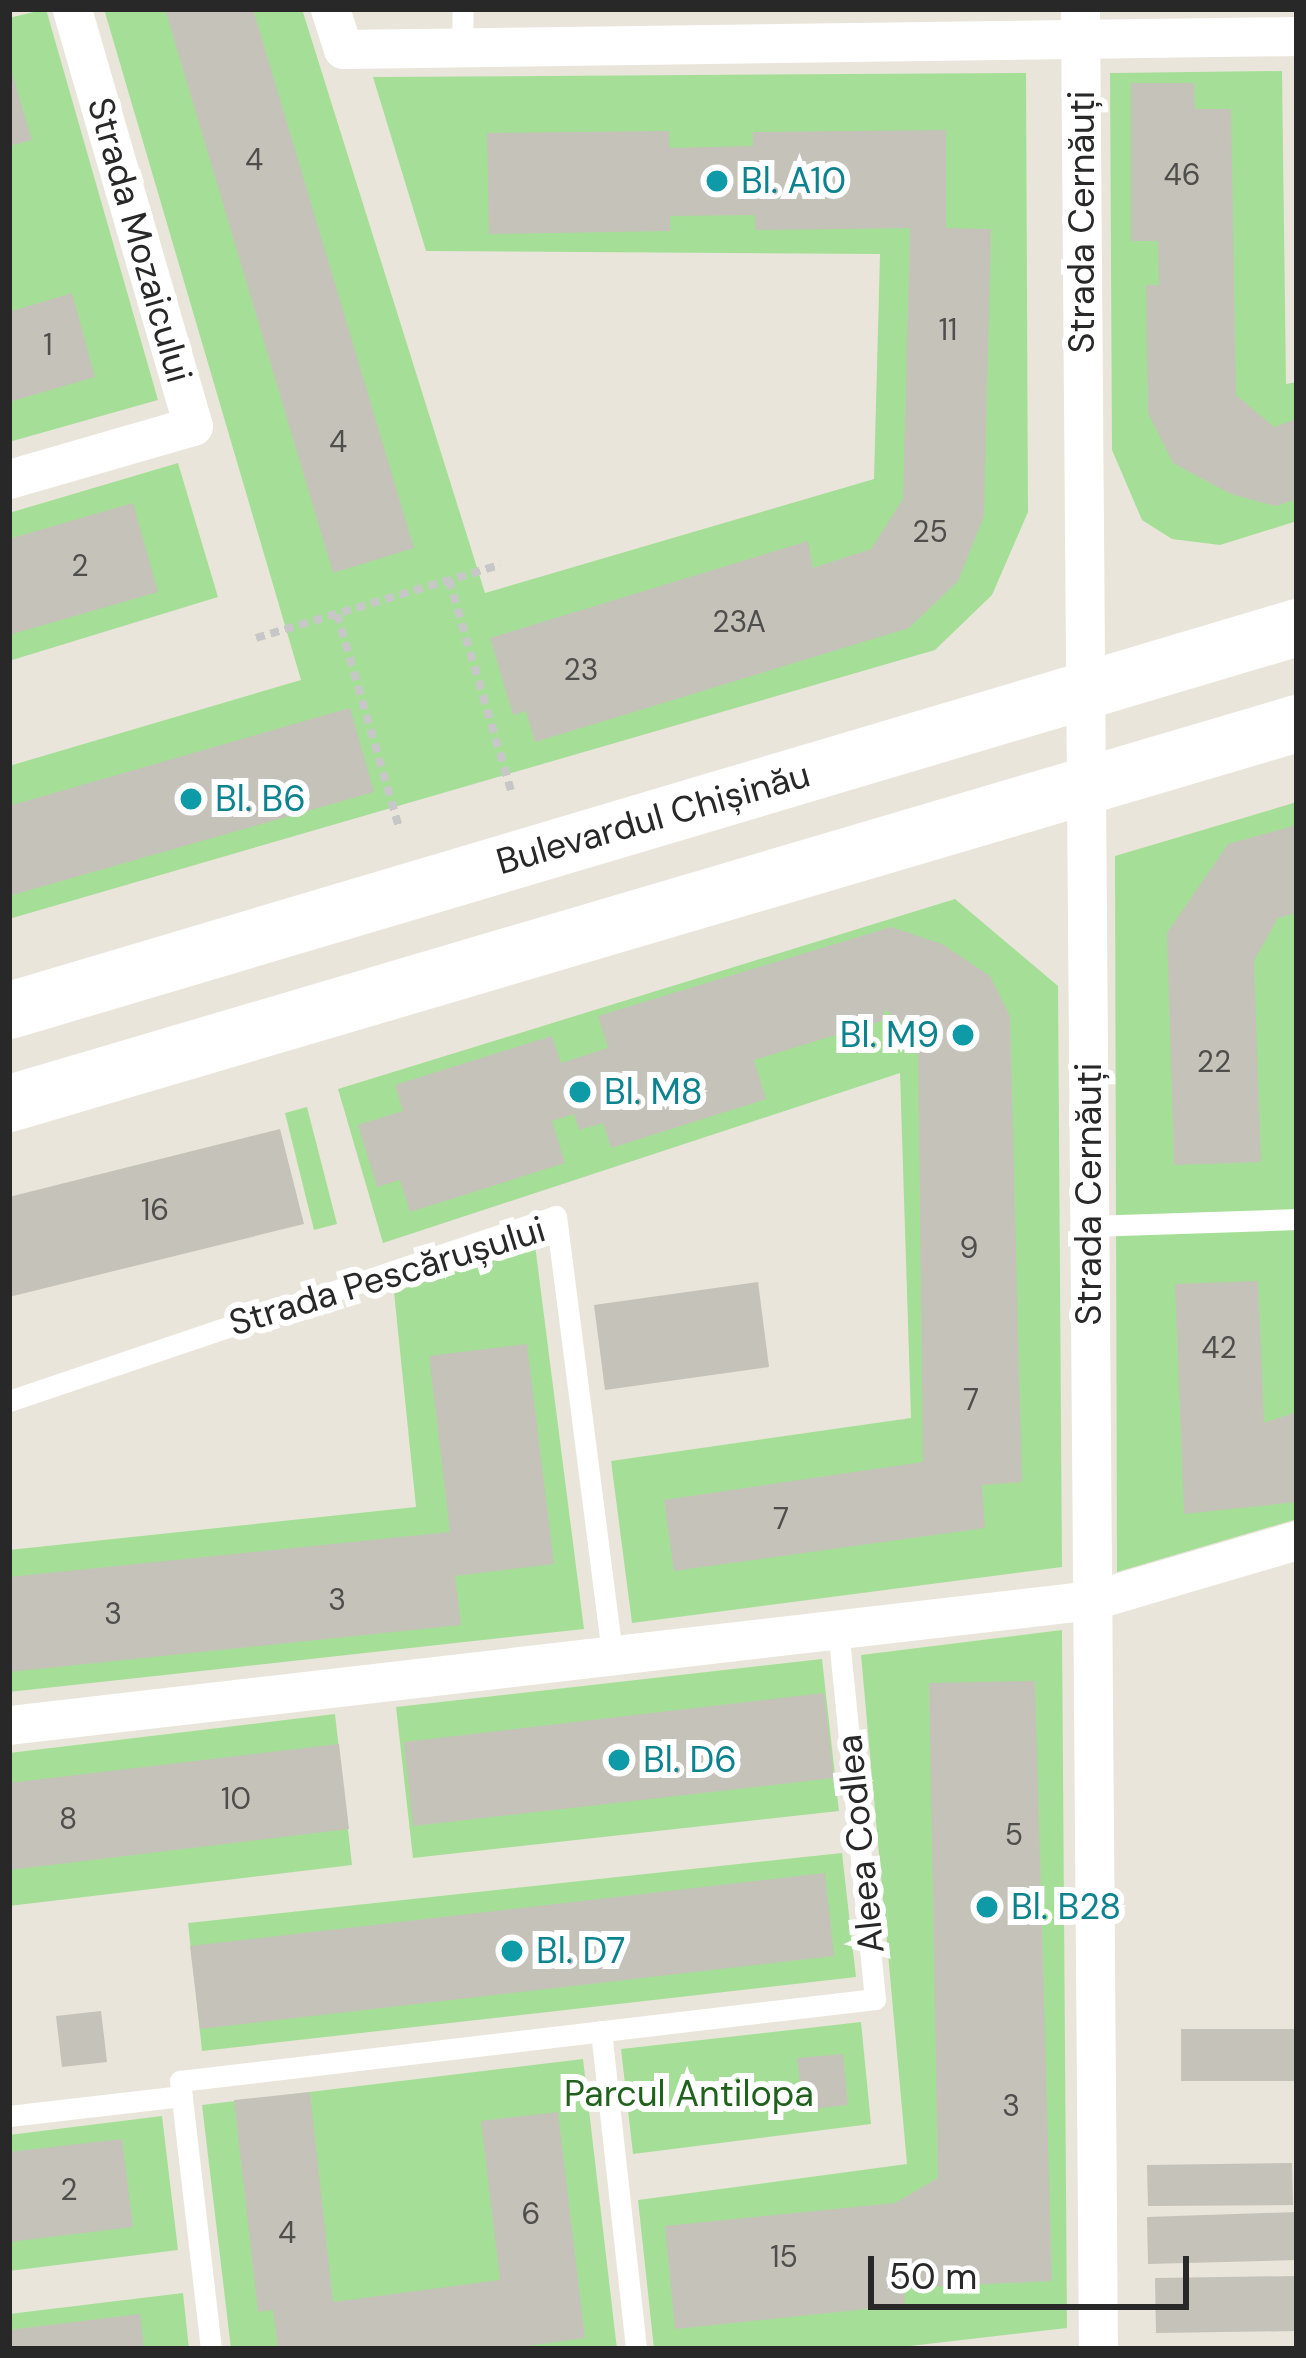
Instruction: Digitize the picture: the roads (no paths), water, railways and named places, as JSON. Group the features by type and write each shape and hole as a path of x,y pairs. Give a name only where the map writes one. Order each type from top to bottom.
{"main road":[{"name":"Bulevardul Chișinău","path":"9,1010 1086,694 1297,627"},
{"path":"9,1103 1297,723"}],"street":[{"name":"Strada Mozaicului","path":"9,479 193,426 72,9"},
{"name":"Strada Cernăuți","path":"330,9 343,50 462,28 1080,24 1297,36"},
{"name":"Strada Cernăuți","path":"1080,24 1098,2349"},
{"path":"9,1725 1093,1600 1297,1540"}],"lane":[{"name":"Strada Pescărușului","path":"9,1401 556,1216 612,1655"},
{"path":"1089,1226 1297,1220"},
{"name":"Aleea Codlea","path":"9,2116 182,2096 180,2081 875,1999 838,1630"},
{"path":"601,2031 636,2349"},
{"path":"182,2096 211,2349"}],"place":[{"name":"Bl. A10","path":"717,181"},
{"name":"Bl. B6","path":"191,799"},
{"name":"Bl. M9","path":"963,1035"},
{"name":"Bl. M8","path":"580,1092"},
{"name":"Bl. D6","path":"619,1760"},
{"name":"Bl. B28","path":"987,1907"},
{"name":"Bl. D7","path":"512,1951"}],"park label":[{"name":"Parcul Antilopa","path":"689,2094"}]}
